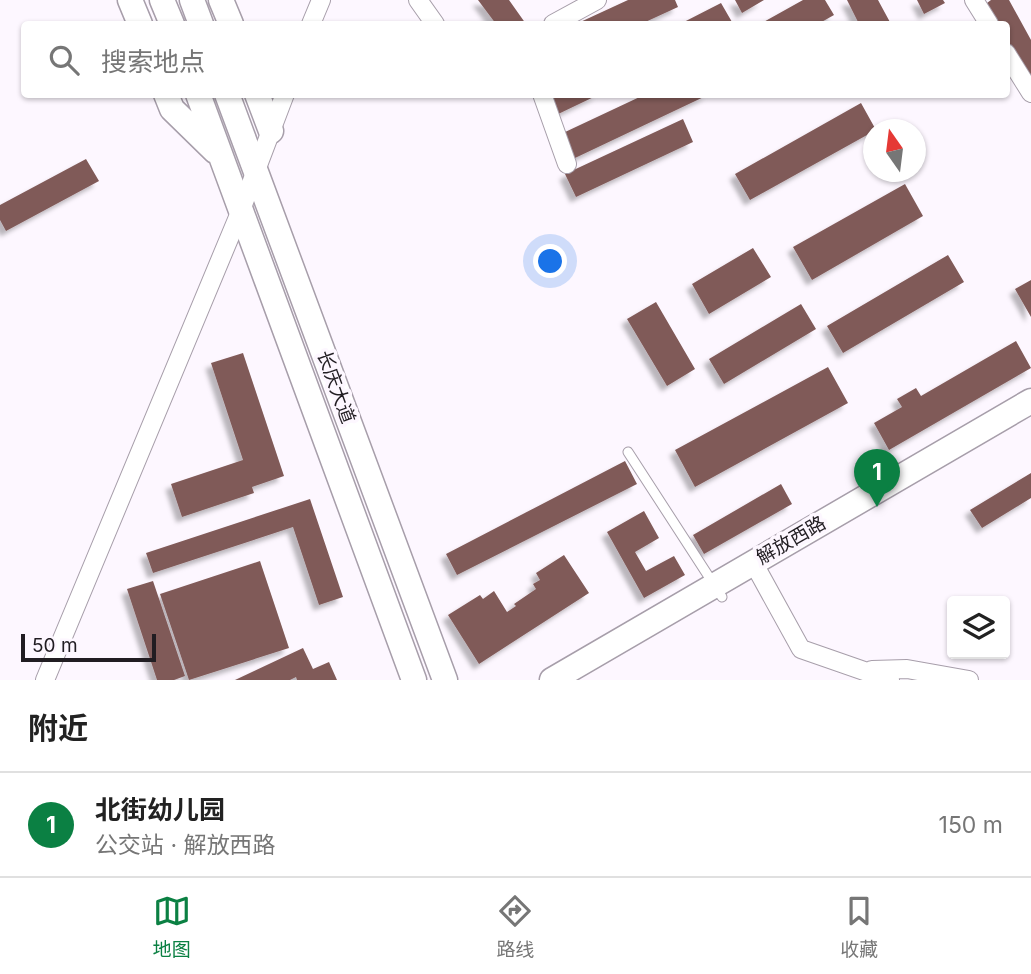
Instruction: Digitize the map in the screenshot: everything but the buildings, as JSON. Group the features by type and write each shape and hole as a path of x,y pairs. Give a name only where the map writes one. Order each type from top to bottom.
{"main road":[{"path":"130,0 138,21"},
{"path":"162,0 171,21"},
{"path":"192,0 200,21"},
{"path":"221,0 229,21"},
{"path":"168,98 172,110 221,157"},
{"name":"长庆大道","path":"199,98 414,680"},
{"name":"长庆大道","path":"229,98 445,680"},
{"path":"259,98 271,131"},
{"name":"解放西路","path":"552,680 756,569 1031,401"},
{"name":"解放西路","path":"756,569 1031,419"},
{"name":"解放西路","path":"582,680 718,591"}],"street":[{"path":"312,21 321,0"},
{"path":"418,0 433,21"},
{"path":"558,21 597,0"},
{"path":"974,0 987,21"},
{"path":"1010,59 1031,93"},
{"path":"45,680 241,210 283,98"},
{"path":"543,98 568,164"},
{"path":"756,569 801,649 890,680"},
{"path":"861,670 906,669 969,680"}],"lane":[{"path":"628,452 718,591"}],"place":[{"name":"北街幼儿园","path":"877,507"}]}
